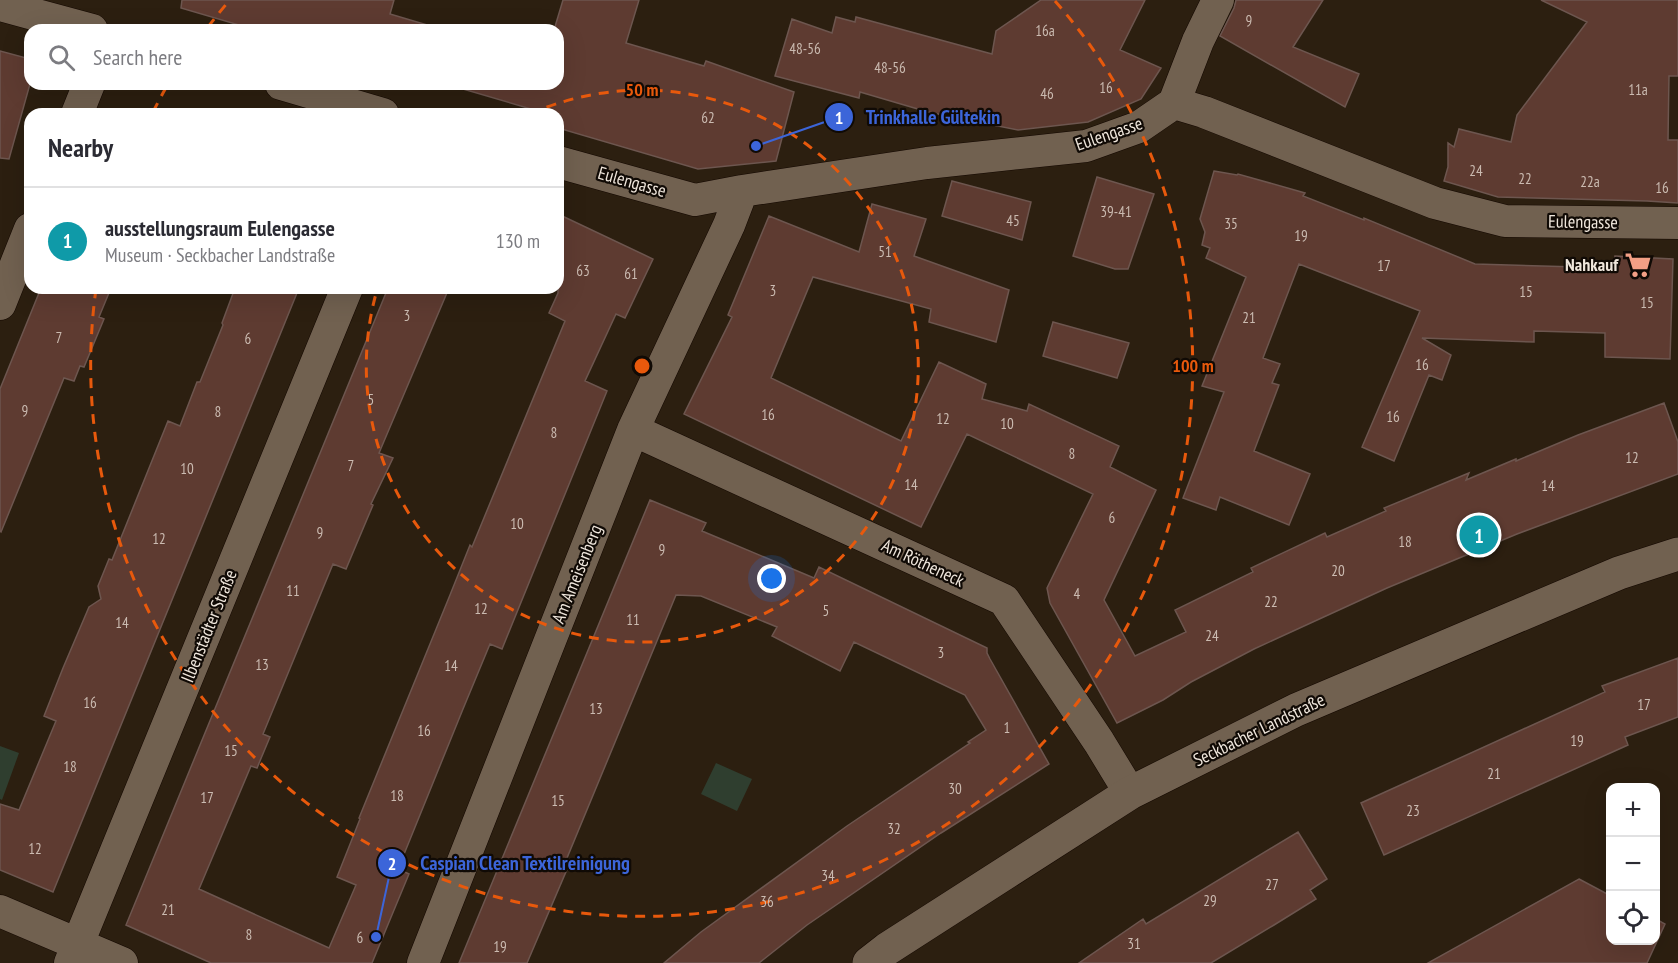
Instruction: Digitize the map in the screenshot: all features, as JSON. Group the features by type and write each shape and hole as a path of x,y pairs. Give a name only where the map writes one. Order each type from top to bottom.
{"main road":[{"name":"Seckbacher Landstraße","path":"869,963 887,949 1130,793 1296,710 1619,573 1678,554"}],"street":[{"path":"1174,103 1198,41 1218,0"},
{"path":"0,5 70,24"},
{"path":"79,108 87,90"},
{"path":"301,90 363,108"},
{"name":"Eulengasse","path":"564,164 695,200 927,163 1086,146 1139,127 1174,103 1204,112 1435,203 1504,221 1678,223"},
{"name":"Am Ameisenberg","path":"423,963 633,430 729,225 742,191"},
{"path":"0,304 24,245"},
{"name":"Ilbenstädter Straße","path":"74,953 345,294"},
{"name":"Am Rötheneck","path":"633,430 1004,600 1099,742 1130,793"},
{"path":"0,911 74,953 122,963"}],"green space":[{"path":"0,746 19,753 2,800 0,799"},
{"path":"716,763 752,779 737,811 701,794"}],"building":[{"path":"182,0 394,0 390,14 424,24 236,24 181,8"},
{"path":"563,0 639,0 626,43 704,66 706,61 794,92 776,161 698,169 564,130 564,108 528,108 466,90 564,90 564,24 556,24"},
{"path":"1041,0 1145,0 1120,50 1161,68 1141,99 1088,122 1018,130 928,112 860,92 859,98 775,76 792,19 832,33 836,17 855,22 856,17 992,54 996,31"},
{"path":"1236,0 1323,0 1293,47 1359,74 1345,107 1220,36"},
{"path":"1541,0 1678,0 1678,76 1669,76 1668,140 1678,140 1678,203 1498,197 1444,181 1448,167 1448,143 1454,147 1459,129 1511,142 1517,115 1587,22"},
{"path":"0,51 24,57 24,90 28,90 9,159 0,158"},
{"path":"1214,171 1238,174 1305,193 1303,196 1364,220 1364,218 1475,264 1614,268 1615,256 1673,259 1670,359 1605,357 1605,333 1534,331 1534,342 1422,338 1451,355 1442,380 1429,375 1394,461 1362,447 1420,311 1299,264 1263,358 1280,364 1272,383 1279,385 1254,451 1310,474 1289,525 1220,497 1216,510 1183,498 1224,392 1202,386 1246,277 1206,258 1210,248 1202,245 1205,232 1200,219"},
{"path":"1097,177 1154,194 1128,269 1115,269 1073,256"},
{"path":"952,181 1031,202 1022,240 942,216"},
{"path":"872,204 926,219 914,256 1009,290 996,342 929,322 931,309 813,277 771,378 901,441 939,362 986,384 982,399 1027,411 1029,404 1119,446 1110,467 1156,490 1104,600 1135,656 1186,632 1175,610 1253,572 1251,568 1325,533 1327,537 1386,511 1384,508 1469,473 1466,480 1664,403 1678,442 1678,474 1517,534 1387,588 1254,649 1117,723 1050,603 1047,588 1093,494 967,434 921,527 684,414 732,317 728,315 769,216 859,252"},
{"path":"564,217 653,259 625,318 616,314 585,381 607,391 502,649 490,644 463,709 398,869 409,874 372,963 211,963 126,925 386,294 446,294 379,453 393,458 371,504 373,505 346,569 333,564 263,734 270,737 257,768 251,766 199,889 329,948 356,885 337,877 359,818 470,545 472,547 565,321 549,313 558,294 564,294"},
{"path":"39,294 109,294 99,317 104,319 84,367 80,366 74,381 64,378 1,532 0,389"},
{"path":"233,294 297,294 53,892 0,870 0,804 19,810 56,721 44,716 63,668 89,607 101,599 98,586 109,559 112,560 168,421 180,426 197,382 200,382"},
{"path":"1053,322 1129,343 1117,378 1043,356"},
{"path":"650,500 706,523 702,531 814,578 819,567 987,648 990,659 1049,764 941,833 807,925 759,963 664,963 701,932 847,826 986,730 965,695 854,642 840,671 772,636 777,627 701,596 676,595 567,858 571,860 527,963 459,963"},
{"path":"1678,658 1678,717 1625,737 1628,745 1384,855 1361,803 1605,692 1602,686"},
{"path":"1298,832 1327,879 1310,890 1316,899 1211,963 1079,963 1143,919 1146,924"},
{"path":"1579,879 1606,893 1606,945 1655,945 1647,963 1428,963"},
{"path":"1660,921 1665,924 1660,935"}],"place":[{"name":"Trinkhalle Gültekin","path":"756,146"},
{"name":"Nahkauf","path":"1638,265"},
{"name":"ausstellungsraum Eulengasse","path":"1479,535"},
{"name":"Caspian Clean Textilreinigung","path":"376,937"}]}
